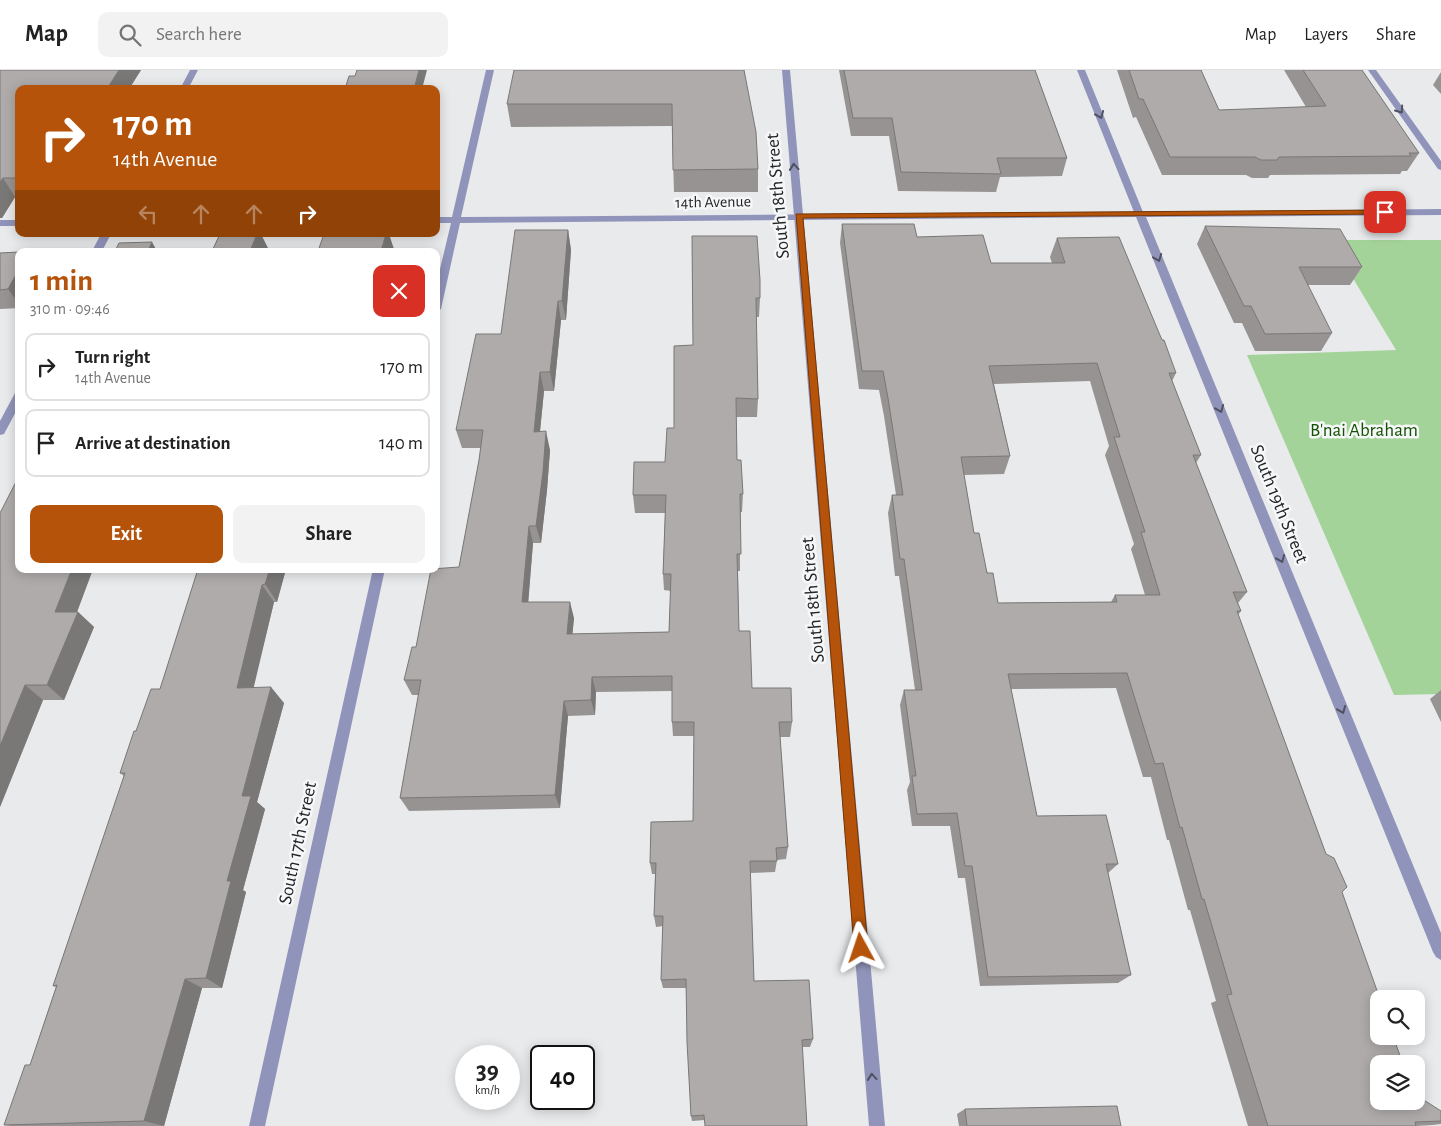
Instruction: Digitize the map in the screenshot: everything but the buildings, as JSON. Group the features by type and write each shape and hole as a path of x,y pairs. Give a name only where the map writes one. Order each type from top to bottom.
{"street":[{"path":"186,85 194,70"},
{"path":"440,291 490,70"},
{"name":"South 18th Street","path":"786,70 876,1126"},
{"name":"South 19th Street","path":"1081,70 1441,952"},
{"path":"1372,70 1441,167"},
{"name":"14th Avenue","path":"440,220 1441,212"},
{"path":"0,223 15,223"},
{"path":"0,431 15,403"},
{"name":"South 17th Street","path":"257,1126 378,573"}],"green space":[{"name":"B'nai Abraham","path":"1330,240 1441,240 1441,694 1394,695 1247,355 1396,350"}],"route":[{"path":"861,948 798,216 1385,212"}]}
